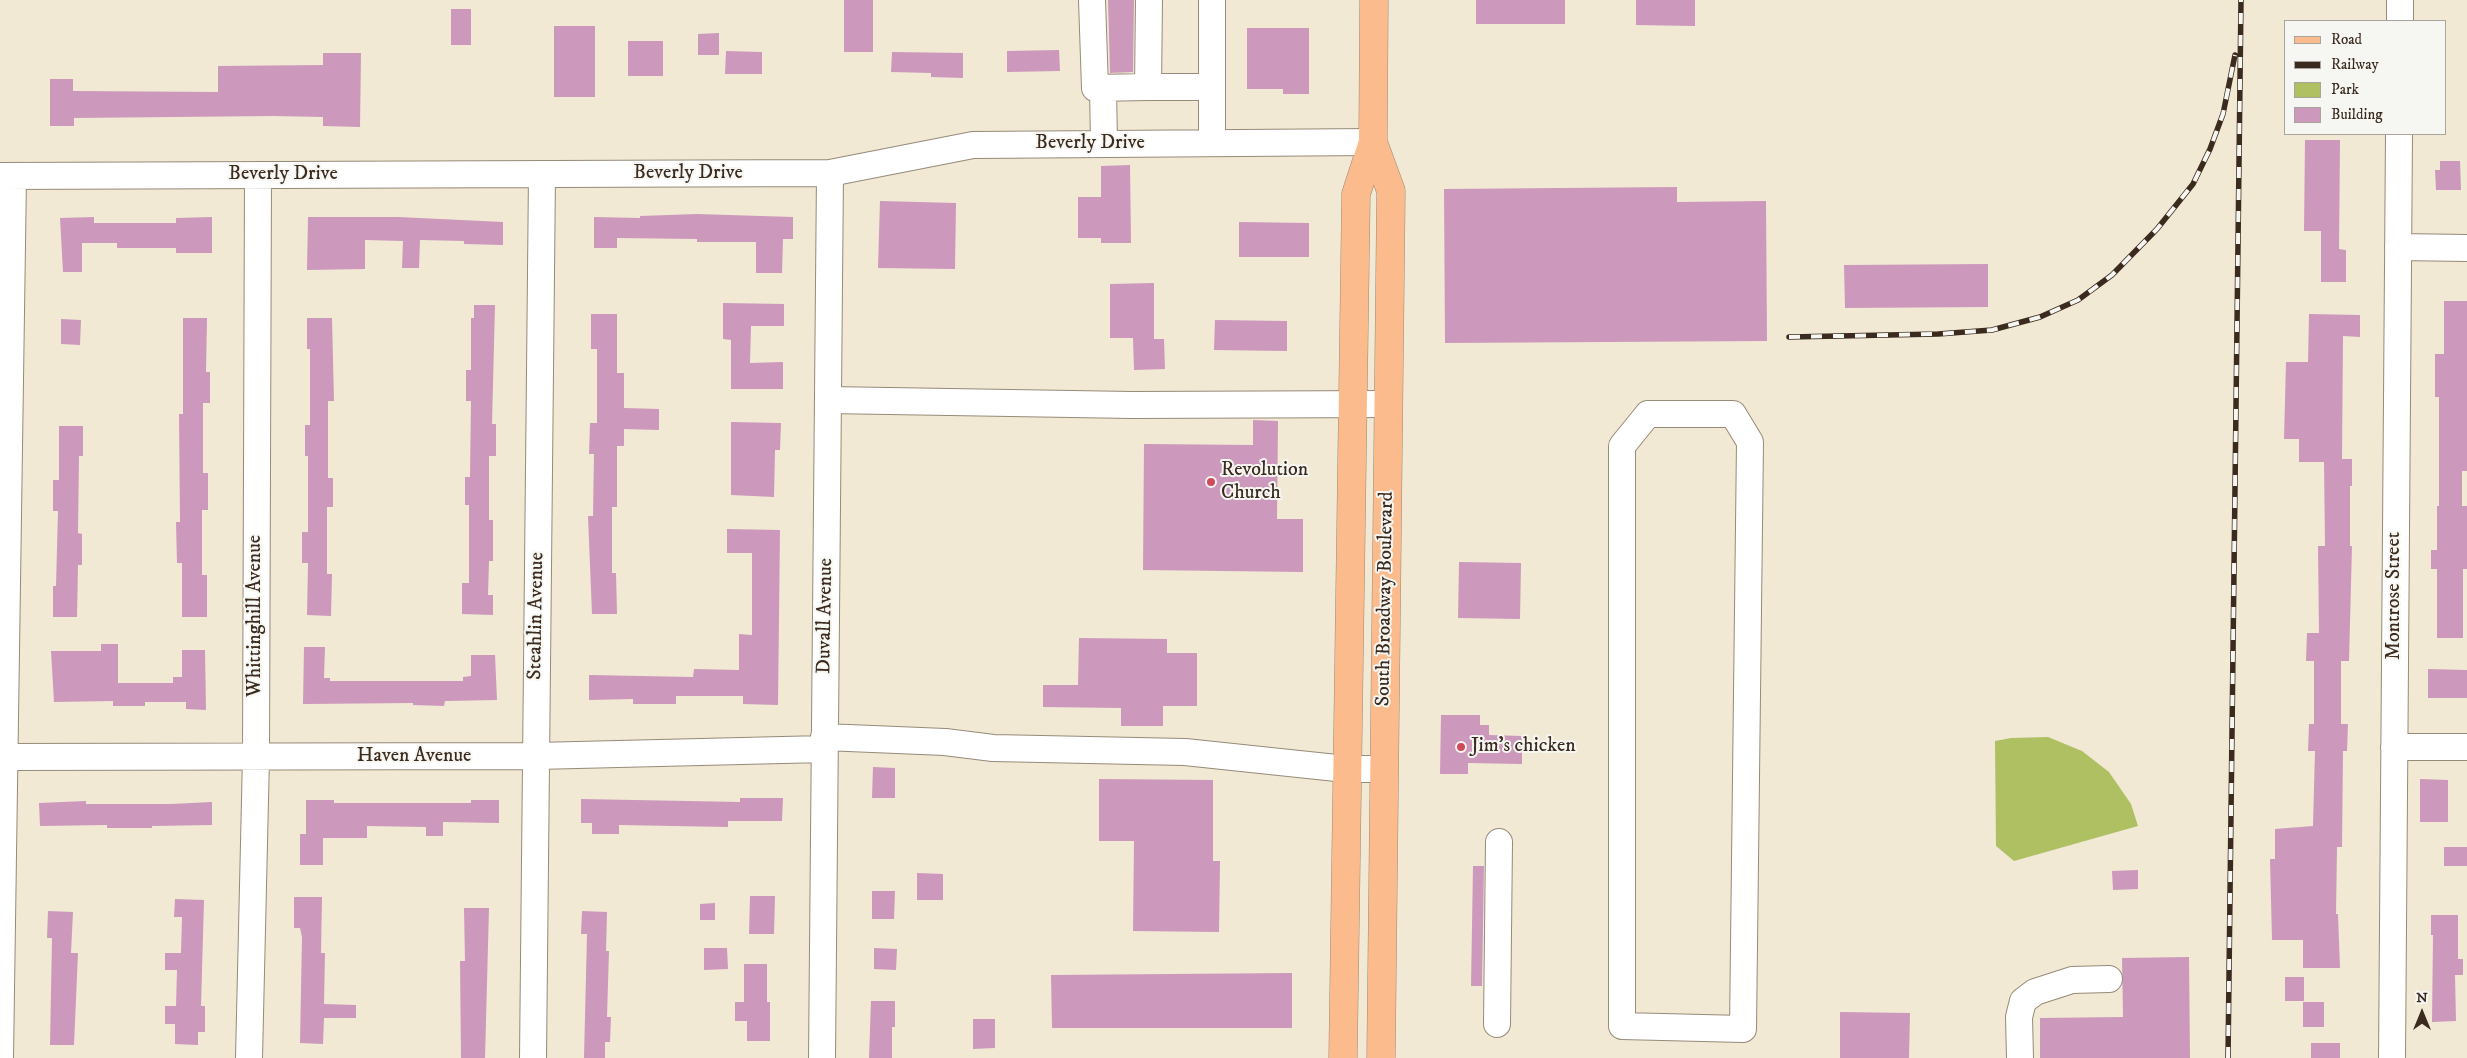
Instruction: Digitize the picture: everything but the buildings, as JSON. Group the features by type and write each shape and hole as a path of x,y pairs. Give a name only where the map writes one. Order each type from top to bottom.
{"main road":[{"name":"South Broadway Boulevard","path":"1343,1058 1356,194 1373,142 1374,0"},
{"name":"South Broadway Boulevard","path":"1373,142 1391,191 1381,1058"}],"street":[{"path":"1092,0 1095,88 1211,87"},
{"path":"1148,87 1149,0"},
{"path":"1212,0 1212,143"},
{"path":"2400,0 2400,20"},
{"path":"1103,88 1104,144"},
{"name":"Montrose Street","path":"2392,1058 2399,135"},
{"name":"Beverly Drive","path":"7,176 830,173 973,145 1373,142"},
{"name":"Duvall Avenue","path":"822,1058 830,173"},
{"name":"Steahlin Avenue","path":"533,1058 542,174"},
{"name":"Whittinghill Avenue","path":"249,1058 256,757 258,175"},
{"path":"0,1058 4,758 7,176"},
{"path":"2398,247 2467,248"},
{"path":"828,400 1132,405 1389,404"},
{"path":"1648,414 1733,414 1750,442 1742,1029 1622,1026 1622,446 1648,414"},
{"name":"Haven Avenue","path":"4,758 536,756 824,743 945,742 993,748 1184,752 1346,769 1384,769"},
{"path":"2394,747 2467,747"},
{"path":"1497,1024 1499,842"},
{"path":"2020,1058 2019,1017 2023,1000 2035,992 2072,980 2109,979"}],"green space":[{"path":"2048,737 2082,751 2109,772 2131,804 2138,826 2014,861 1996,846 1995,741 2011,738"}],"railway":[{"path":"2228,1058 2241,0"},
{"path":"1789,337 1938,334 1992,330 2040,317 2078,300 2112,275 2157,229 2193,184 2210,149 2223,114 2235,55"}],"place":[{"name":"Revolution Church","path":"1211,482"},
{"name":"Jim's chicken","path":"1461,747"}]}
